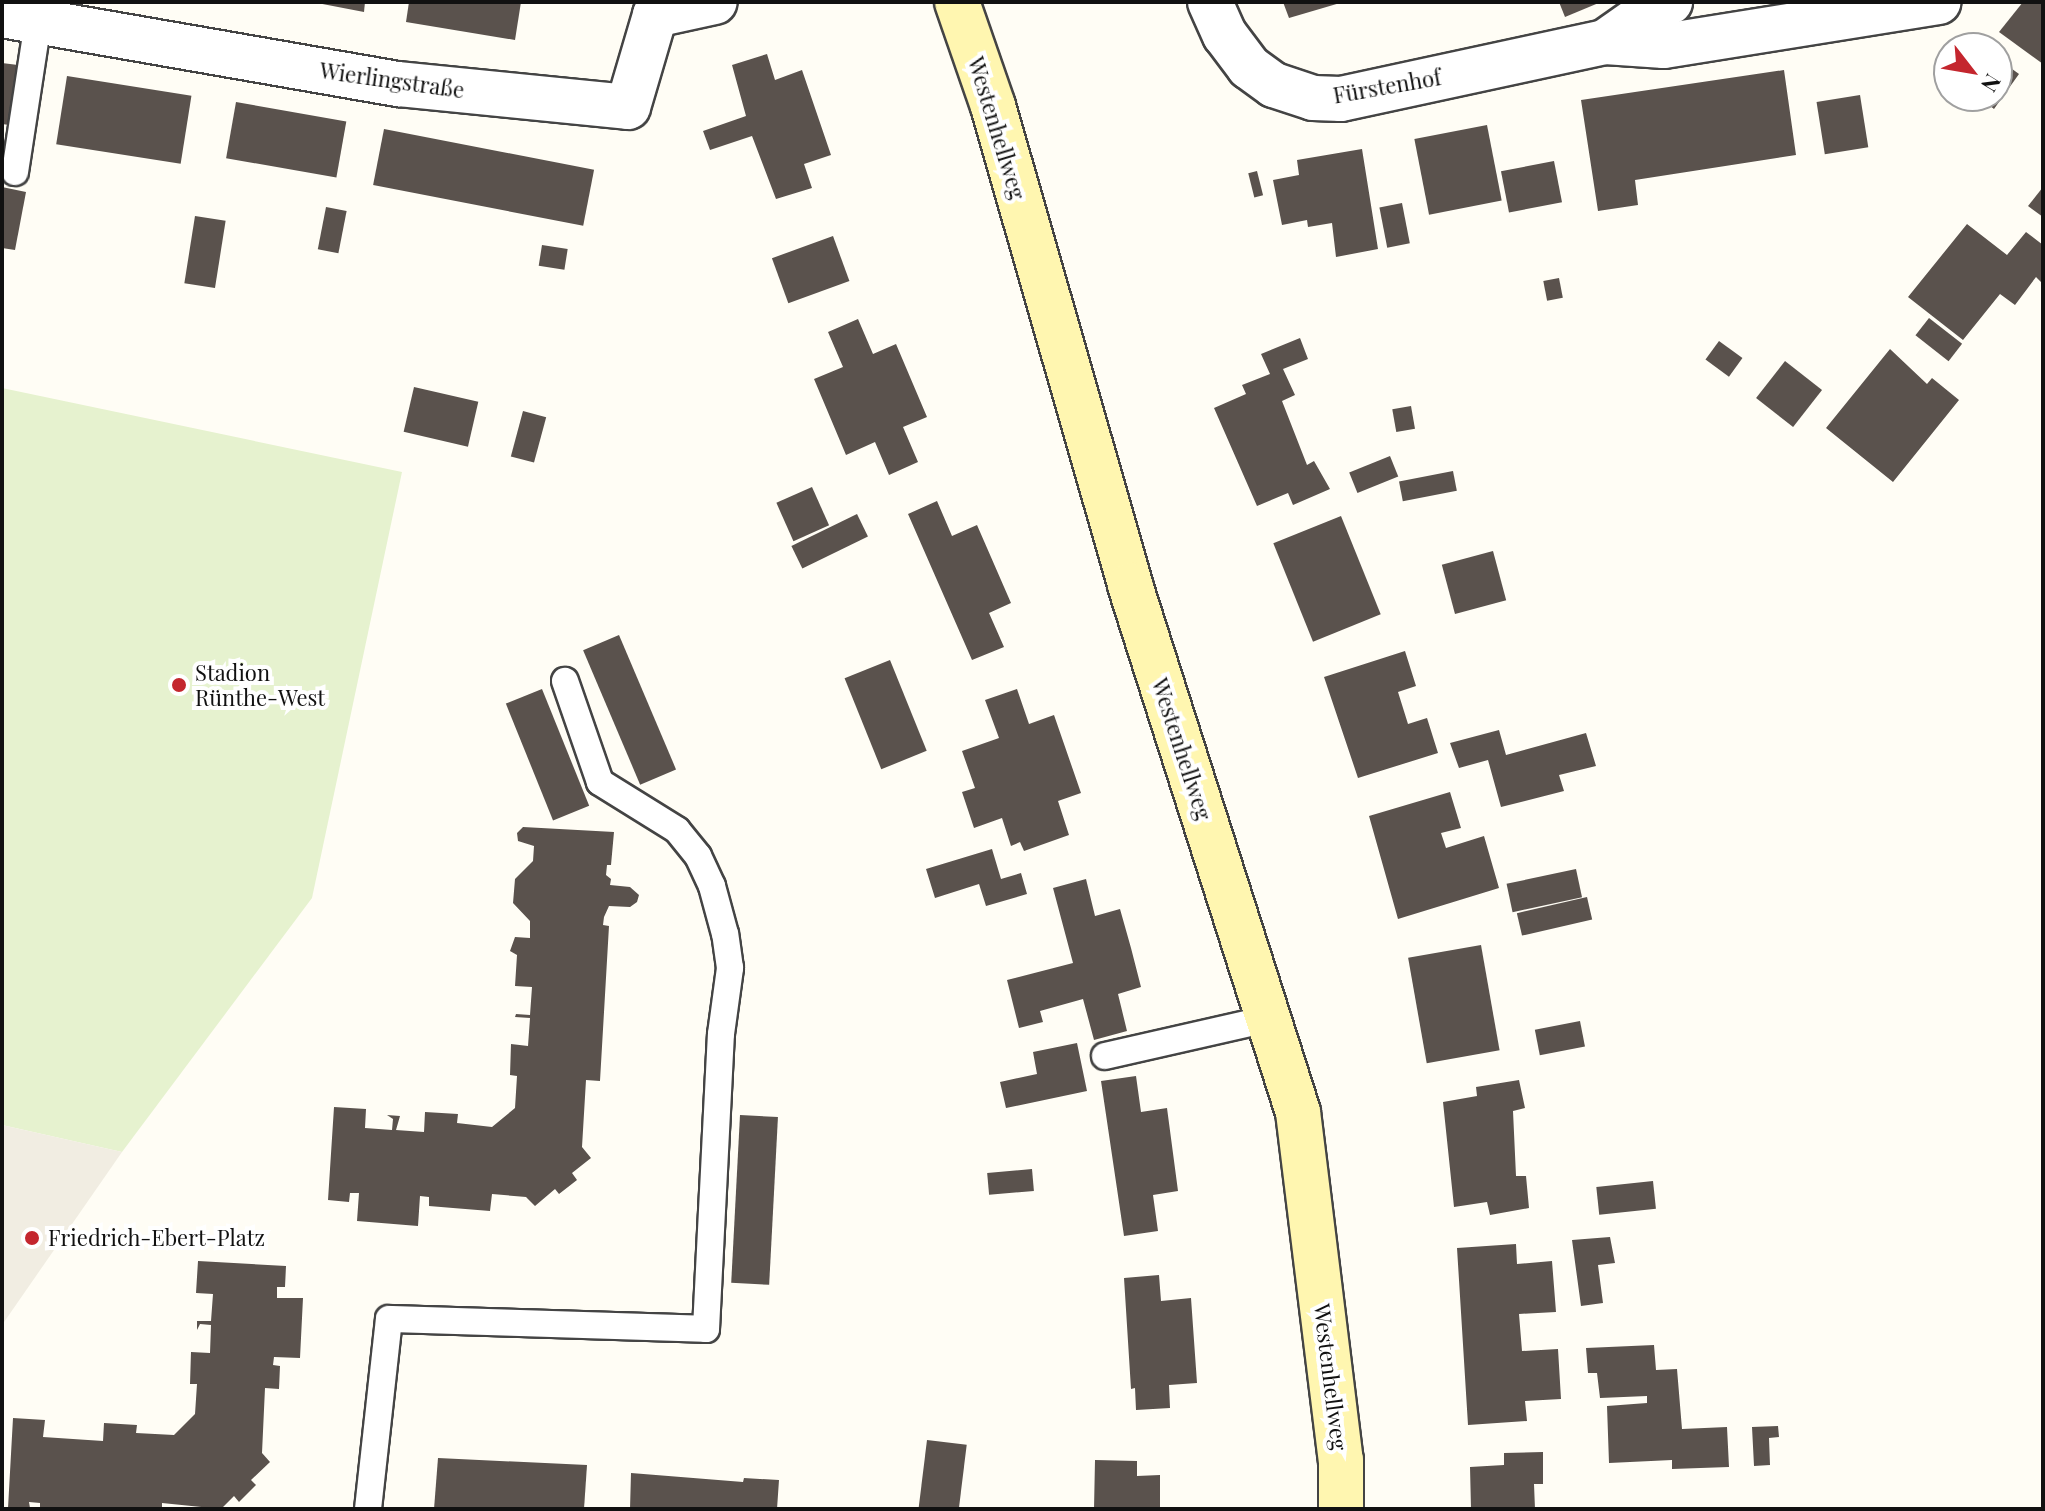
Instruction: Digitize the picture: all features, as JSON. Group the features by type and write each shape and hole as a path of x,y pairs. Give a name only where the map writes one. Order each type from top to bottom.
{"main road":[{"name":"Westenhellweg","path":"957,2 993,106 1130,585 1298,1112 1341,1460 1341,1509"}],"street":[{"name":"Wierlingstraße","path":"20,18 399,84 628,107 655,15 715,2"},
{"name":"Fürstenhof","path":"1210,2 1225,35 1249,67 1274,85 1313,98 1341,99 1605,42 1664,46 1939,2"},
{"name":"Fürstenhof","path":"1605,42 1649,11 1670,2"}],"lane":[{"path":"15,172 20,18"},
{"path":"368,1509 389,1319 706,1329 721,1034 730,968 725,934 708,876 698,856 677,830 652,811 600,782 565,681"},
{"path":"1105,1056 1268,1019"}],"green space":[{"name":"Stadion Rünthe-West","path":"2,388 402,472 312,898 122,1152 2,1125"}],"shaded area":[{"name":"Friedrich-Ebert-Platz","path":"2,1125 122,1152 2,1325"}],"building":[{"path":"312,2 365,2 364,12"},
{"path":"409,2 521,2 515,40 406,22"},
{"path":"1283,2 1340,2 1340,3 1289,18"},
{"path":"1559,2 1601,2 1565,17"},
{"path":"2023,2 2043,2 2043,64 2013,42 2013,32 1999,32"},
{"path":"767,54 775,80 802,70 831,155 804,164 812,188 776,199 752,136 710,150 703,131 746,116 732,65"},
{"path":"2,63 18,65 9,125 2,124"},
{"path":"1784,70 1796,155 1635,180 1638,205 1598,211 1581,100"},
{"path":"67,76 191,96 181,164 56,144"},
{"path":"1860,95 1868,147 1825,154 1817,102"},
{"path":"236,102 346,121 336,178 226,158"},
{"path":"1487,125 1502,201 1429,215 1414,139"},
{"path":"384,129 594,170 583,226 373,185"},
{"path":"1362,149 1378,249 1336,257 1332,223 1308,227 1307,220 1282,225 1273,180 1299,175 1297,160"},
{"path":"1554,161 1562,202 1509,213 1501,171"},
{"path":"1257,171 1263,195 1254,197 1248,173"},
{"path":"2,187 26,192 15,250 2,248"},
{"path":"2043,187 2043,217 2028,206"},
{"path":"1402,203 1410,243 1387,248 1379,207"},
{"path":"326,207 347,211 338,253 318,249"},
{"path":"195,216 226,221 215,288 184,283"},
{"path":"1967,224 2007,255 2026,232 2043,245 2043,284 2036,277 2015,305 2000,294 1963,340 1908,297"},
{"path":"833,236 849,281 788,303 772,258"},
{"path":"542,245 568,249 564,270 539,266"},
{"path":"1559,278 1563,298 1547,301 1543,281"},
{"path":"1929,318 1962,344 1949,361 1915,335"},
{"path":"858,319 873,354 896,344 927,417 903,427 918,462 889,475 875,442 846,455 814,379 843,367 828,332"},
{"path":"1300,338 1308,359 1283,369 1295,395 1282,401 1307,465 1314,461 1330,489 1293,505 1288,493 1257,506 1214,408 1246,394 1242,385 1270,374 1261,354"},
{"path":"1719,341 1742,358 1729,377 1705,360"},
{"path":"1890,349 1927,384 1932,378 1959,400 1893,482 1826,428"},
{"path":"1785,361 1822,390 1793,427 1756,398"},
{"path":"414,387 478,402 468,447 404,432"},
{"path":"1411,406 1415,429 1396,432 1392,409"},
{"path":"523,411 546,417 534,463 511,456"},
{"path":"1390,456 1398,476 1357,493 1349,472"},
{"path":"1453,471 1457,491 1403,501 1399,481"},
{"path":"812,487 829,525 793,541 776,503"},
{"path":"937,501 952,536 977,525 1011,603 989,613 1004,647 972,660 908,514"},
{"path":"857,514 868,536 802,568 791,546"},
{"path":"1341,516 1381,614 1313,642 1273,543"},
{"path":"1493,551 1506,600 1455,614 1442,565"},
{"path":"619,635 676,769 640,785 583,650"},
{"path":"1405,651 1416,686 1398,692 1408,724 1427,718 1438,753 1358,778 1324,677"},
{"path":"890,660 927,751 881,769 845,678"},
{"path":"542,689 589,806 553,820 506,704"},
{"path":"1017,689 1029,724 1054,715 1081,793 1058,801 1069,835 1024,851 1020,842 1011,846 1002,818 974,828 962,792 975,788 962,751 999,738 985,700"},
{"path":"1499,730 1506,755 1586,733 1596,766 1559,775 1564,791 1501,807 1488,760 1459,768 1450,743"},
{"path":"1450,792 1461,828 1441,833 1446,848 1484,836 1499,888 1398,919 1369,816"},
{"path":"523,827 614,832 611,865 607,865 606,875 611,879 610,885 630,887 639,895 637,902 630,907 609,906 604,917 603,925 609,926 600,1081 586,1080 582,1147 591,1158 572,1173 577,1180 559,1194 555,1189 535,1206 526,1197 492,1194 490,1211 429,1206 429,1197 420,1196 418,1226 357,1221 359,1193 350,1193 349,1202 328,1200 334,1107 366,1109 365,1128 392,1130 393,1119 387,1115 400,1116 396,1130 424,1132 425,1112 458,1114 457,1123 492,1127 515,1108 517,1076 510,1075 511,1044 528,1046 530,1018 515,1017 516,1014 530,1015 532,987 515,986 517,955 510,951 515,937 530,938 530,921 513,903 515,879 533,861 534,846 518,841 517,833"},
{"path":"992,849 1001,879 1021,873 1027,894 986,906 979,884 935,898 926,869"},
{"path":"1576,869 1582,897 1513,912 1507,884"},
{"path":"1086,879 1095,916 1120,909 1131,948 1141,987 1118,994 1127,1031 1094,1040 1083,999 1040,1011 1043,1022 1019,1028 1007,980 1073,963 1053,888"},
{"path":"1587,897 1592,919 1522,936 1517,913"},
{"path":"1481,945 1500,1050 1427,1063 1408,958"},
{"path":"1580,1021 1585,1047 1540,1055 1535,1030"},
{"path":"1077,1043 1087,1091 1006,1108 1000,1082 1037,1074 1033,1052"},
{"path":"1136,1076 1141,1112 1167,1108 1178,1191 1153,1195 1158,1231 1124,1236 1101,1081"},
{"path":"1519,1080 1525,1108 1513,1111 1516,1176 1526,1176 1529,1208 1490,1215 1487,1202 1454,1207 1443,1102 1477,1096 1476,1087"},
{"path":"740,1115 778,1117 769,1285 731,1283"},
{"path":"1032,1169 1034,1191 989,1195 987,1173"},
{"path":"1653,1181 1656,1209 1599,1215 1596,1187"},
{"path":"1610,1237 1615,1263 1598,1265 1603,1303 1581,1306 1572,1240"},
{"path":"1516,1244 1517,1264 1552,1261 1556,1312 1519,1314 1522,1351 1558,1349 1561,1399 1525,1401 1527,1421 1468,1425 1457,1248"},
{"path":"198,1261 286,1266 285,1287 277,1287 277,1298 303,1298 300,1358 274,1357 273,1365 280,1366 279,1389 265,1388 262,1453 270,1462 251,1480 256,1485 239,1502 234,1496 221,1509 162,1503 162,1509 40,1509 40,1503 29,1502 30,1508 8,1508 13,1418 45,1420 43,1437 103,1441 104,1423 137,1425 136,1433 174,1435 195,1414 197,1384 190,1384 191,1352 210,1353 211,1325 200,1324 197,1330 197,1321 211,1321 213,1294 196,1293"},
{"path":"1159,1275 1161,1301 1191,1298 1197,1383 1169,1385 1170,1408 1136,1410 1135,1388 1131,1389 1124,1278"},
{"path":"1654,1345 1656,1370 1677,1369 1682,1429 1727,1427 1729,1467 1672,1469 1672,1460 1609,1463 1607,1406 1647,1403 1647,1396 1600,1398 1597,1373 1588,1373 1586,1348"},
{"path":"1778,1426 1779,1437 1769,1438 1770,1465 1754,1466 1752,1427"},
{"path":"927,1440 967,1445 959,1509 919,1508"},
{"path":"1543,1452 1543,1484 1534,1484 1535,1509 1471,1509 1470,1467 1504,1465 1504,1453"},
{"path":"438,1458 587,1465 584,1509 434,1509"},
{"path":"1095,1460 1137,1461 1137,1476 1160,1475 1160,1509 1094,1509"},
{"path":"631,1473 743,1482 744,1478 779,1480 777,1509 630,1509"}],"place":[{"name":"Stadion Rünthe-West","path":"179,685"},
{"name":"Friedrich-Ebert-Platz","path":"32,1238"}]}
